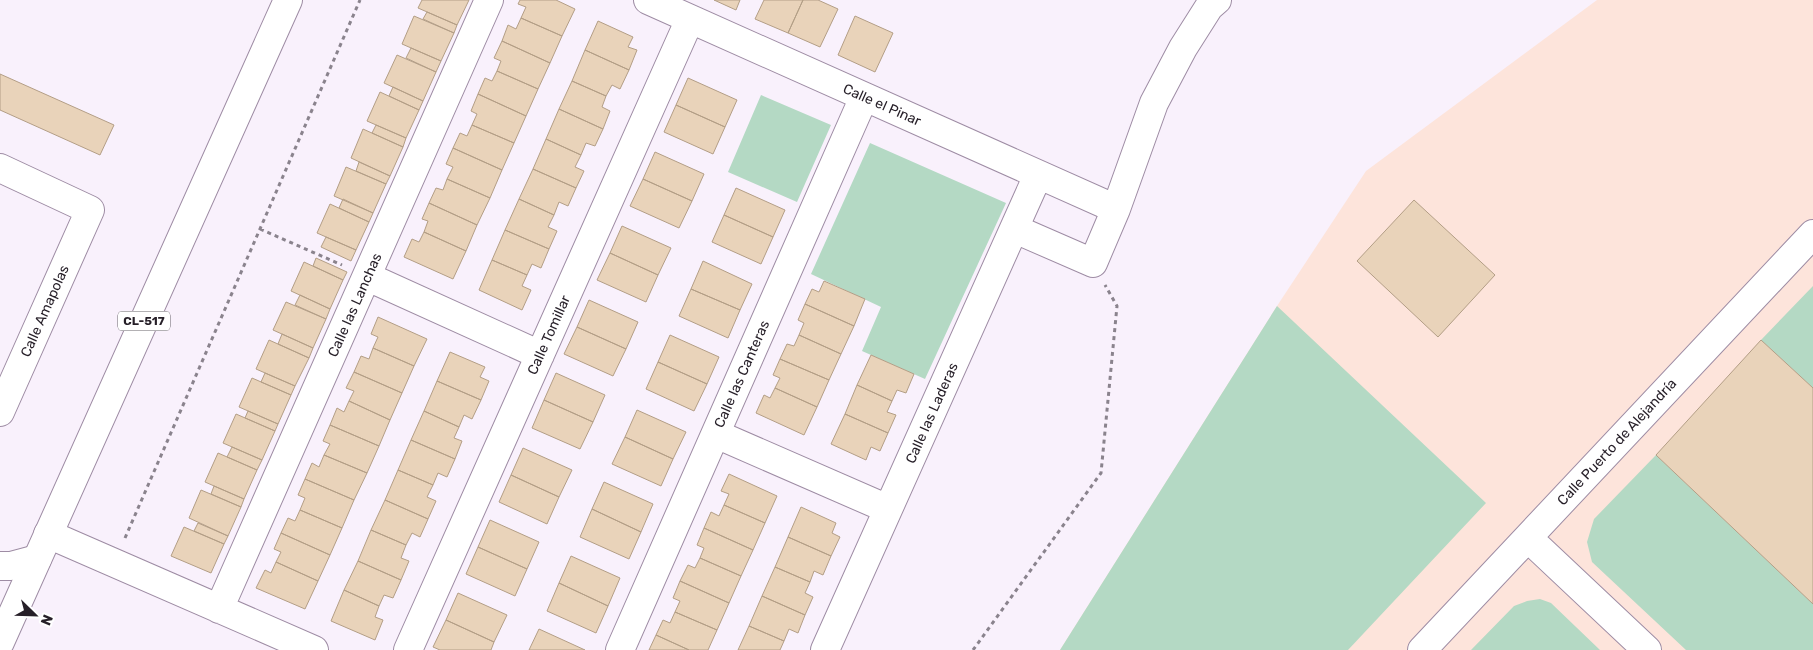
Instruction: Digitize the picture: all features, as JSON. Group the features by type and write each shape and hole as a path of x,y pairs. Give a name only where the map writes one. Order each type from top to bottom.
{"street":[{"name":"CL-517","path":"1,638 288,0"},
{"name":"Calle las Lanchas","path":"220,609 359,273 489,0"},
{"name":"Calle el Pinar","path":"648,0 1116,209"},
{"path":"1015,229 1093,263 1116,209 1154,103 1182,48 1209,7 1217,0"},
{"name":"Calle Tomillar","path":"408,650 690,19"},
{"name":"Calle las Canteras","path":"620,650 864,97"},
{"name":"Calle Amapolas","path":"0,168 90,210 0,412"},
{"name":"Calle las Laderas","path":"825,650 1038,175"},
{"name":"Calle Puerto de Alejandría","path":"1422,650 1813,234"},
{"path":"359,273 540,354"},
{"path":"716,434 888,509"},
{"path":"48,534 314,650"},
{"path":"1528,538 1647,650"},
{"path":"0,566 11,566 37,559"}],"path":[{"path":"125,538 360,0"},
{"path":"260,228 359,273"},
{"path":"973,650 1101,473 1117,306 1093,263"}],"shaded area":[{"path":"1597,0 1813,0 1813,650 1060,650 1277,306 1366,171"}],"green space":[{"path":"761,95 831,125 797,202 728,172"},
{"path":"870,143 1006,203 925,379 862,351 881,307 811,274"},
{"path":"1813,286 1813,388 1761,340"},
{"path":"1277,306 1486,503 1348,650 1060,650"},
{"path":"1656,455 1813,604 1813,650 1686,650 1592,562 1587,542 1594,519"},
{"path":"1540,599 1551,603 1600,650 1471,650 1514,606"}],"building":[{"path":"422,0 469,0 457,25 418,8"},
{"path":"520,0 556,0 575,9 562,36 521,18 526,7 518,4"},
{"path":"714,0 740,0 736,10"},
{"path":"764,0 803,0 788,33 755,19"},
{"path":"803,0 818,0 838,9 820,47 788,33"},
{"path":"427,12 457,25 454,33 423,19"},
{"path":"414,16 454,33 441,61 402,44"},
{"path":"855,16 893,33 875,72 838,55"},
{"path":"521,18 562,36 550,63 502,41 508,25 516,29"},
{"path":"598,21 633,37 628,47 637,50 629,70 585,50"},
{"path":"502,41 550,63 538,89 497,71 501,61 494,58"},
{"path":"411,48 441,61 436,72 406,58"},
{"path":"585,50 629,70 620,89 612,85 606,96 572,81"},
{"path":"397,55 436,72 423,101 384,83"},
{"path":"497,71 538,89 526,116 478,94 485,78 492,81"},
{"path":"0,74 114,125 100,155 0,110"},
{"path":"688,78 737,100 725,127 676,105"},
{"path":"572,81 606,96 602,107 610,111 603,129 559,109"},
{"path":"393,87 423,101 419,110 389,96"},
{"path":"380,92 419,110 406,138 367,121"},
{"path":"478,94 526,116 514,143 472,125 477,114 471,111"},
{"path":"676,105 725,127 713,154 664,132"},
{"path":"559,109 603,129 595,146 586,143 581,155 546,139"},
{"path":"376,125 406,138 403,147 372,133"},
{"path":"472,125 514,143 502,170 453,148 460,133 467,136"},
{"path":"363,129 403,147 390,176 351,158"},
{"path":"546,139 581,155 575,167 584,171 576,188 533,169"},
{"path":"453,148 502,170 490,198 447,179 453,167 446,164"},
{"path":"655,152 704,174 692,201 643,179"},
{"path":"359,162 390,176 386,184 356,171"},
{"path":"346,167 386,184 373,213 334,196"},
{"path":"533,169 576,188 568,206 559,202 554,215 519,199"},
{"path":"447,179 490,198 477,225 429,203 436,188 443,190"},
{"path":"643,179 692,201 679,228 630,206"},
{"path":"736,188 785,210 773,237 724,215"},
{"path":"343,199 373,213 369,222 339,208"},
{"path":"519,199 554,215 548,227 557,231 549,249 505,230"},
{"path":"1414,200 1495,275 1438,337 1357,261"},
{"path":"429,203 477,225 466,251 424,232 428,221 422,219"},
{"path":"330,204 369,222 356,250 317,233"},
{"path":"724,215 773,237 761,264 712,242"},
{"path":"622,226 671,248 658,275 610,253"},
{"path":"505,230 549,249 541,268 532,264 527,275 492,260"},
{"path":"424,232 466,251 453,279 404,257 412,239 419,242"},
{"path":"326,237 356,250 351,261 321,247"},
{"path":"610,253 658,275 646,302 597,280"},
{"path":"316,258 347,272 343,280 313,266"},
{"path":"492,260 527,275 522,286 531,290 522,310 479,290"},
{"path":"703,261 752,284 740,310 691,289"},
{"path":"304,262 343,280 330,309 291,291"},
{"path":"824,281 865,299 854,326 805,304 812,289 819,292"},
{"path":"691,289 740,310 728,338 679,316"},
{"path":"300,295 330,309 326,319 295,305"},
{"path":"589,300 638,322 626,349 577,327"},
{"path":"286,302 326,319 313,348 273,330"},
{"path":"805,304 854,326 841,354 799,335 804,323 798,320"},
{"path":"378,317 427,339 414,366 373,348 378,337 371,334"},
{"path":"577,327 626,349 613,376 564,354"},
{"path":"282,334 313,348 309,358 278,344"},
{"path":"670,335 719,357 707,384 658,362"},
{"path":"799,335 841,354 829,380 780,359 787,344 794,346"},
{"path":"269,340 309,358 295,386 256,369"},
{"path":"1761,340 1813,388 1813,604 1656,455"},
{"path":"373,348 414,366 402,393 354,372 361,356 369,359"},
{"path":"450,352 485,367 480,377 489,381 481,400 437,381"},
{"path":"871,355 914,374 906,393 897,390 892,401 857,385"},
{"path":"780,359 829,380 817,407 775,388 780,378 773,375"},
{"path":"658,362 707,384 694,411 646,389"},
{"path":"354,372 402,393 390,420 349,401 354,391 346,388"},
{"path":"265,373 295,386 291,395 261,382"},
{"path":"556,373 605,395 593,422 544,400"},
{"path":"252,378 291,395 278,424 239,407"},
{"path":"437,381 481,400 472,419 464,415 459,427 424,411"},
{"path":"857,385 892,401 887,412 896,415 888,433 845,414"},
{"path":"775,388 817,407 804,435 756,413 764,395 770,398"},
{"path":"544,400 593,422 580,449 532,428"},
{"path":"349,401 390,420 379,446 330,425 337,408 344,412"},
{"path":"637,410 686,432 673,459 625,437"},
{"path":"248,411 278,424 275,431 245,418"},
{"path":"424,411 459,427 454,438 462,441 455,459 411,440"},
{"path":"236,414 275,431 262,460 223,443"},
{"path":"845,414 888,433 880,451 871,447 866,460 831,444"},
{"path":"330,425 379,446 367,473 324,455 330,444 323,441"},
{"path":"625,437 673,459 661,486 612,464"},
{"path":"411,440 455,459 447,477 438,473 433,485 398,470"},
{"path":"232,447 262,460 257,470 227,457"},
{"path":"523,448 572,470 559,497 511,475"},
{"path":"218,453 257,470 244,499 205,482"},
{"path":"324,455 367,473 354,500 305,479 312,463 319,467"},
{"path":"398,470 433,485 427,497 436,501 428,519 385,500"},
{"path":"729,474 777,496 765,523 724,505 729,494 721,491"},
{"path":"511,475 559,497 547,524 499,502"},
{"path":"305,479 354,500 342,528 300,510 305,498 298,495"},
{"path":"604,482 653,504 641,532 592,509"},
{"path":"214,486 244,499 241,507 211,494"},
{"path":"201,490 241,507 228,536 189,518"},
{"path":"385,500 428,519 420,537 412,533 406,545 371,530"},
{"path":"724,505 765,523 753,550 704,528 711,512 719,516"},
{"path":"801,507 836,523 832,533 840,537 831,556 788,537"},
{"path":"592,509 641,532 629,559 580,537"},
{"path":"300,510 342,528 330,555 281,533 288,518 295,521"},
{"path":"490,520 539,542 527,569 478,547"},
{"path":"198,523 228,536 224,544 194,531"},
{"path":"184,527 224,544 211,573 171,556"},
{"path":"704,528 753,550 741,576 700,558 704,548 697,545"},
{"path":"371,530 406,545 401,558 409,561 401,580 358,561"},
{"path":"281,533 330,555 318,581 276,562 281,552 274,549"},
{"path":"788,537 831,556 823,575 814,571 810,582 775,567"},
{"path":"478,547 527,569 515,596 466,574"},
{"path":"571,556 620,578 608,606 559,583"},
{"path":"700,558 741,576 729,603 680,581 688,565 695,568"},
{"path":"358,561 401,580 393,598 384,595 379,606 344,590"},
{"path":"276,562 318,581 305,609 256,588 265,570 271,573"},
{"path":"775,567 810,582 805,593 813,597 805,615 762,596"},
{"path":"680,581 729,603 717,630 675,612 680,601 673,598"},
{"path":"559,583 608,606 596,633 547,611"},
{"path":"344,590 379,606 375,617 383,620 375,640 331,621"},
{"path":"458,593 507,615 494,642 446,620"},
{"path":"762,596 805,615 798,633 789,629 784,641 749,626"},
{"path":"675,612 717,630 708,650 689,650 656,635 663,620 670,623"},
{"path":"446,620 494,642 491,650 440,650 433,647"},
{"path":"749,626 784,641 780,650 738,650"},
{"path":"539,629 585,650 529,650"},
{"path":"656,635 689,650 649,650"}]}
